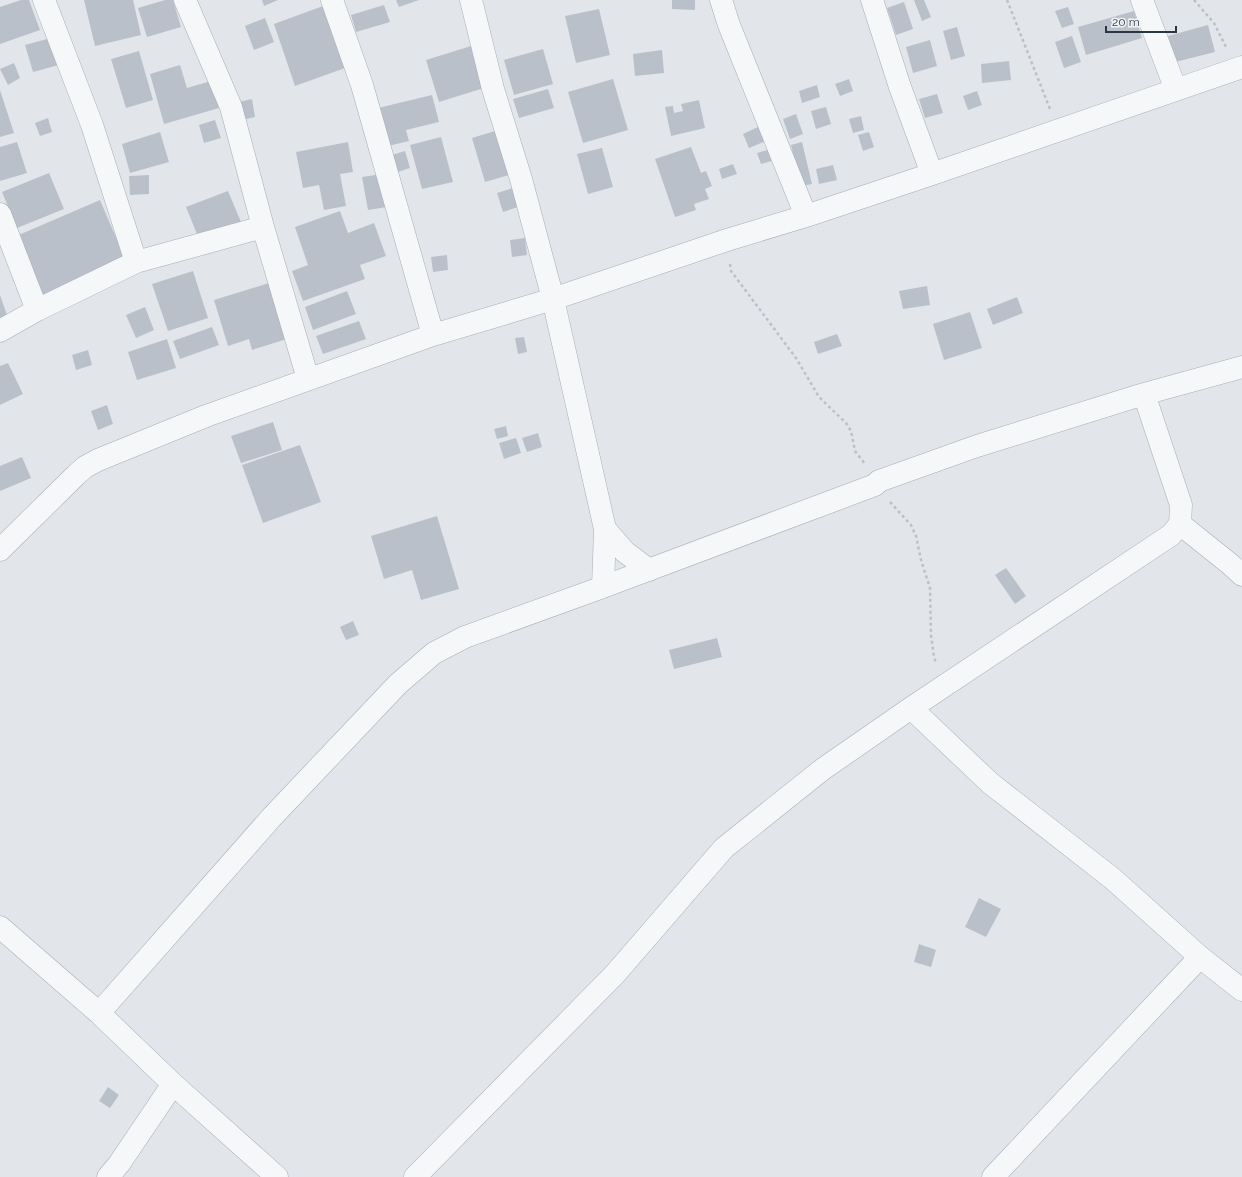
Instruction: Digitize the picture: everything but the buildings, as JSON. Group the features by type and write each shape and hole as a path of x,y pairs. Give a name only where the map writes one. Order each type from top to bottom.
{"street":[{"path":"44,0 92,125 136,262"},
{"path":"185,0 231,106 263,227 308,379"},
{"path":"332,0 362,85 433,335"},
{"path":"471,0 493,89 521,179 553,299 605,528 603,587"},
{"path":"721,0 729,25 806,216"},
{"path":"872,0 900,87 932,174"},
{"path":"1142,0 1176,90"},
{"path":"0,550 76,475 92,463 206,416 433,335 553,299 727,240 806,216 1240,68"},
{"path":"0,214 36,310"},
{"path":"0,330 36,310 136,262 263,227"},
{"path":"99,1014 271,818 398,684 434,654 465,637 649,570 977,446 1144,394 1242,367"},
{"path":"415,1177 615,974 724,848 823,769 911,708 1171,535 1180,524 1180,505 1144,394"},
{"path":"1180,524 1242,575"},
{"path":"605,528 625,552 649,570"},
{"path":"911,708 990,783 1113,879 1200,957 1242,990"},
{"path":"0,927 99,1014 173,1084 277,1177"},
{"path":"993,1177 1200,957"},
{"path":"108,1177 173,1084"}],"path":[{"path":"1007,0 1059,130"},
{"path":"1194,0 1214,23 1240,68"},
{"path":"727,240 731,271 796,358 819,397 846,423 851,431 855,451 877,483 911,525 916,536 921,560 930,588 931,635 934,657 945,686"}]}
